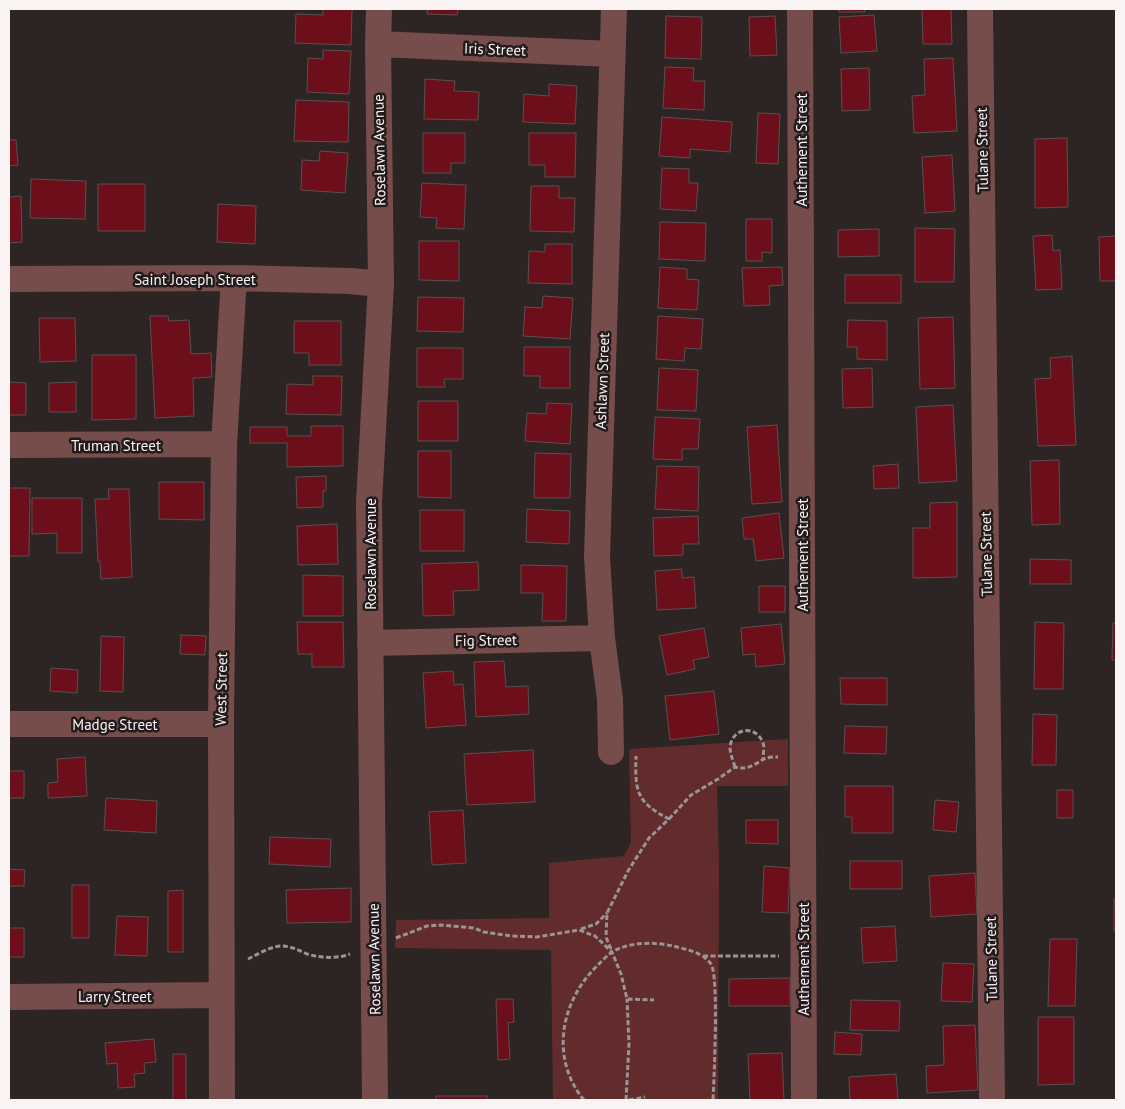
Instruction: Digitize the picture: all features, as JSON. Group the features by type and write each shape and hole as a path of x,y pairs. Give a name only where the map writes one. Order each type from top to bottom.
{"street":[{"name":"Roselawn Avenue","path":"375,1100 369,502 380,284 379,9"},
{"name":"Ashlawn Street","path":"611,752 610,698 602,638 597,557 614,9"},
{"name":"Authement Street","path":"800,9 804,1100"},
{"name":"Tulane Street","path":"980,9 992,1100"},
{"name":"Iris Street","path":"378,44 612,54"},
{"name":"Saint Joseph Street","path":"9,279 234,278 350,281 380,284"},
{"name":"West Street","path":"222,1100 220,995 224,444 234,278"},
{"name":"Truman Street","path":"9,445 224,444"},
{"name":"Fig Street","path":"370,642 602,638"},
{"name":"Madge Street","path":"9,724 221,724"},
{"name":"Larry Street","path":"9,997 220,995"}],"path":[{"path":"735,767 730,746 736,735 746,730 750,730 758,735 763,743 763,758"},
{"path":"636,748 635,779 638,793 657,812 669,819"},
{"path":"248,959 274,947 295,948 317,956 344,956 374,947 427,926 441,925 474,928 496,934 537,937 580,930 596,924 607,913 628,871 649,838 691,795 735,767 750,767 757,764 763,758 803,754"},
{"path":"607,913 606,937 621,974 627,998 629,1044 628,1100 645,1097"},
{"path":"580,930 595,936 612,952"},
{"path":"584,1100 570,1076 564,1053 563,1030 570,1005 582,981 612,952 621,948 652,943 691,950 712,964 715,985 713,1100"},
{"path":"702,956 803,956"},
{"path":"627,998 654,1000"}],"shaded area":[{"path":"788,739 788,786 717,786 719,866 718,1100 553,1100 551,950 395,948 396,920 549,918 549,863 624,856 631,842 629,749"}],"building":[{"path":"323,9 352,9 351,45 295,43 296,14 323,15"},
{"path":"428,9 458,9 457,15 427,14"},
{"path":"839,9 864,9 865,12 839,12"},
{"path":"922,9 951,9 952,44 923,44"},
{"path":"874,15 877,51 841,53 839,17"},
{"path":"666,16 702,17 701,59 665,58"},
{"path":"775,16 777,55 750,56 749,17"},
{"path":"323,50 351,51 349,94 307,92 308,58 323,59"},
{"path":"953,58 957,131 914,133 912,96 925,95 924,59"},
{"path":"665,67 694,68 693,81 705,81 704,110 663,108"},
{"path":"869,68 870,110 842,111 841,69"},
{"path":"425,79 455,81 454,91 479,92 478,120 424,119"},
{"path":"549,84 577,86 575,124 523,122 524,94 549,96"},
{"path":"296,100 349,102 348,142 294,141"},
{"path":"758,113 780,114 778,164 756,163"},
{"path":"662,117 732,122 730,152 690,149 690,158 659,156"},
{"path":"423,133 465,133 465,163 451,163 451,173 423,173"},
{"path":"529,133 576,133 575,177 545,177 545,165 529,165"},
{"path":"1067,138 1068,207 1035,208 1035,139"},
{"path":"9,140 16,140 18,165 9,166"},
{"path":"320,151 348,153 345,193 301,190 302,160 319,161"},
{"path":"952,155 955,211 925,213 922,157"},
{"path":"662,168 689,169 689,183 698,183 696,211 660,209"},
{"path":"31,179 86,181 85,219 30,218"},
{"path":"422,183 466,185 464,229 436,228 437,218 420,217"},
{"path":"98,184 145,184 145,231 98,231"},
{"path":"531,186 559,186 559,198 575,198 574,232 530,231"},
{"path":"21,196 22,242 9,243 9,197"},
{"path":"218,204 256,206 255,244 217,242"},
{"path":"746,219 772,219 772,253 762,252 762,261 746,261"},
{"path":"660,222 706,223 705,261 659,259"},
{"path":"915,228 955,229 954,282 915,282"},
{"path":"879,229 879,256 838,257 838,230"},
{"path":"1052,235 1053,251 1060,250 1062,289 1036,290 1033,236"},
{"path":"1116,236 1116,281 1100,281 1099,237"},
{"path":"419,241 459,241 459,281 419,280"},
{"path":"545,244 572,244 572,284 528,283 529,251 545,252"},
{"path":"660,267 687,269 687,279 699,280 697,310 658,308"},
{"path":"782,267 783,285 769,286 770,305 744,306 742,268"},
{"path":"845,275 901,275 901,303 845,303"},
{"path":"543,296 573,298 570,339 523,336 525,307 542,308"},
{"path":"418,297 464,298 463,332 417,331"},
{"path":"150,316 168,316 169,321 189,320 191,354 211,353 212,377 193,378 194,416 155,418"},
{"path":"658,316 703,319 701,349 685,348 684,361 656,359"},
{"path":"953,317 955,388 920,389 918,318"},
{"path":"39,318 75,318 76,361 40,362"},
{"path":"848,320 887,321 887,360 857,359 857,347 847,347"},
{"path":"294,321 341,321 341,365 309,365 309,353 294,353"},
{"path":"524,347 570,347 570,388 540,388 540,376 524,376"},
{"path":"417,348 463,348 463,379 444,379 445,387 417,387"},
{"path":"92,355 136,355 136,419 92,420"},
{"path":"1072,356 1076,445 1038,446 1035,379 1051,378 1050,358"},
{"path":"659,368 698,370 696,411 657,410"},
{"path":"872,368 873,407 843,408 842,369"},
{"path":"313,376 342,376 341,415 286,414 287,384 313,385"},
{"path":"9,382 26,383 26,415 9,415"},
{"path":"76,382 76,412 49,412 49,383"},
{"path":"418,401 458,401 458,441 418,441"},
{"path":"547,403 572,404 570,444 525,441 527,413 546,414"},
{"path":"953,405 957,481 919,483 916,407"},
{"path":"655,417 700,419 698,449 682,449 682,460 653,459"},
{"path":"777,425 782,502 752,504 747,427"},
{"path":"311,426 343,426 343,466 287,467 287,443 250,443 250,427 287,427 287,436 311,436"},
{"path":"418,451 451,451 451,498 418,497"},
{"path":"535,453 571,454 570,498 534,498"},
{"path":"1059,460 1060,524 1032,525 1030,461"},
{"path":"898,464 899,488 874,489 873,466"},
{"path":"657,466 699,467 698,511 655,509"},
{"path":"326,476 326,491 323,491 323,507 297,508 296,477"},
{"path":"159,482 204,482 204,520 159,519"},
{"path":"9,488 30,488 29,556 9,556"},
{"path":"108,489 129,489 132,577 101,579 100,561 98,562 95,499 109,499"},
{"path":"32,498 82,498 82,553 57,553 57,533 32,534"},
{"path":"957,502 957,577 913,578 913,528 930,528 930,503"},
{"path":"527,509 570,511 569,544 526,542"},
{"path":"420,510 464,510 464,551 420,551"},
{"path":"779,513 784,558 756,561 753,539 744,539 742,518"},
{"path":"698,516 699,544 683,544 683,555 654,556 653,518"},
{"path":"337,524 338,564 298,565 297,526"},
{"path":"1030,559 1071,560 1071,584 1030,584"},
{"path":"478,562 479,590 453,591 454,615 423,616 422,564"},
{"path":"521,565 567,566 566,621 542,621 543,593 521,593"},
{"path":"682,569 682,578 694,577 696,608 657,610 655,571"},
{"path":"303,575 343,576 343,616 303,616"},
{"path":"759,586 785,586 785,612 759,612"},
{"path":"297,622 343,622 344,667 312,667 312,654 298,654"},
{"path":"1035,622 1064,623 1063,689 1034,689"},
{"path":"1113,623 1116,623 1116,660 1112,660"},
{"path":"781,624 785,664 756,667 755,654 743,655 741,628"},
{"path":"704,628 709,657 693,660 695,669 667,675 659,636"},
{"path":"181,635 206,636 205,655 180,654"},
{"path":"101,636 124,637 123,692 100,691"},
{"path":"504,661 506,687 528,686 529,714 476,717 474,662"},
{"path":"51,668 78,670 77,693 50,691"},
{"path":"453,671 454,685 463,684 466,725 426,728 423,673"},
{"path":"840,678 887,678 887,705 841,704"},
{"path":"714,691 719,734 670,740 665,696"},
{"path":"1033,714 1057,715 1056,765 1032,765"},
{"path":"845,726 887,727 886,754 844,753"},
{"path":"533,750 535,802 467,805 464,754"},
{"path":"85,757 87,796 48,798 48,783 58,782 57,759"},
{"path":"9,771 24,771 24,798 9,798"},
{"path":"845,786 893,786 893,833 852,833 852,817 845,817"},
{"path":"1057,790 1073,790 1073,818 1057,818"},
{"path":"106,798 157,801 156,833 104,830"},
{"path":"935,800 959,802 956,832 933,830"},
{"path":"463,810 466,863 432,865 429,812"},
{"path":"746,820 778,820 778,844 746,843"},
{"path":"270,837 331,839 330,867 269,864"},
{"path":"850,861 902,861 902,889 850,889"},
{"path":"764,866 790,868 788,913 762,912"},
{"path":"9,869 25,870 24,886 9,886"},
{"path":"975,873 977,914 931,917 929,876"},
{"path":"72,885 89,885 89,938 72,938"},
{"path":"351,888 351,922 287,923 286,890"},
{"path":"183,890 183,952 168,952 168,891"},
{"path":"1114,899 1116,899 1116,931 1114,931"},
{"path":"117,916 148,917 147,956 115,955"},
{"path":"895,926 897,961 863,963 861,928"},
{"path":"9,928 24,928 24,957 9,957"},
{"path":"1050,939 1077,939 1075,1006 1048,1006"},
{"path":"943,963 974,964 972,1002 941,1001"},
{"path":"790,978 790,1006 729,1006 729,979"},
{"path":"496,999 513,999 514,1022 508,1023 510,1059 498,1060"},
{"path":"851,1000 900,1001 899,1031 850,1030"},
{"path":"1038,1017 1074,1017 1074,1084 1038,1085"},
{"path":"975,1025 978,1090 927,1093 926,1066 944,1065 943,1026"},
{"path":"835,1032 862,1034 861,1055 834,1054"},
{"path":"154,1039 156,1062 144,1063 145,1073 134,1074 135,1087 118,1088 117,1063 107,1064 105,1043"},
{"path":"782,1053 784,1100 750,1100 748,1054"},
{"path":"173,1054 186,1054 186,1100 173,1100"},
{"path":"896,1074 898,1100 850,1100 849,1077"},
{"path":"436,1096 487,1096 487,1100 436,1100"}]}
